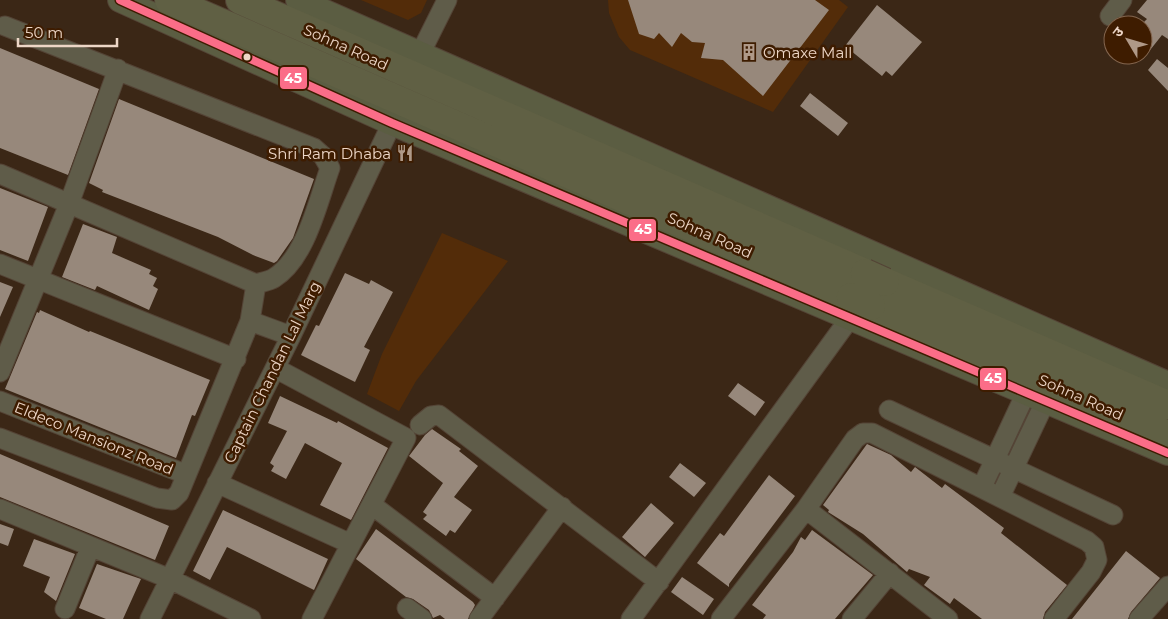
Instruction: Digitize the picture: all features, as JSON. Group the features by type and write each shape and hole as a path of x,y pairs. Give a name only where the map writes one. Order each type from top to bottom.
{"highway":[{"name":"Sohna Road","path":"169,0 858,307 1168,435"},
{"name":"Sohna Road","path":"240,0 879,271 1168,405"}],"main road":[{"path":"120,0 392,123 858,307 1036,396 1168,453"},
{"path":"298,0 420,54 879,271 1168,384"}],"street":[{"path":"420,54 447,0"},
{"path":"1111,15 1122,0"},
{"path":"0,174 256,284 273,278 286,269 302,246 330,168 323,156 314,148 118,69 5,26"},
{"path":"0,372 69,204 118,69"},
{"name":"Captain Chandan Lal Marg","path":"150,619 291,336 392,123"},
{"path":"0,264 236,359"},
{"path":"630,619 659,582 858,307 879,271"},
{"path":"185,474 236,359 250,321 256,284"},
{"path":"250,321 291,336"},
{"path":"275,368 406,438 312,619"},
{"path":"982,487 1036,396"},
{"path":"1000,497 1015,468 1036,396"},
{"name":"Eldeco Mansionz Road","path":"0,401 185,474 179,493 172,500 157,498 0,438"},
{"path":"889,410 1113,515"},
{"path":"420,425 431,416 439,415 659,582"},
{"path":"721,619 806,509 855,439 863,433 872,433 982,487 1087,541 1094,547 1097,560 1091,572 1054,619"},
{"path":"217,483 351,544"},
{"path":"372,505 495,598"},
{"path":"479,619 562,507"},
{"path":"0,509 90,548 170,579 251,619"},
{"path":"806,509 890,573 937,616"},
{"path":"65,609 90,548"},
{"path":"852,619 890,573"},
{"path":"1139,619 1168,586"}],"shaded area":[{"path":"361,0 427,0 421,13 408,20"},
{"name":"Omaxe Mall","path":"608,0 839,0 848,7 773,112 630,50 619,37 609,13"},
{"path":"442,233 508,261 416,381 399,411 367,394 382,354"}],"building":[{"name":"Omaxe Mall","path":"628,0 815,0 829,10 763,96 723,60 701,58 705,43 692,42 681,33 672,47 659,33 654,39 639,34"},
{"path":"1147,0 1168,0 1168,39 1162,35 1153,46 1153,15 1141,15 1137,12"},
{"path":"877,5 922,42 892,76 886,71 882,76 845,46"},
{"path":"0,48 99,89 68,175 0,148"},
{"path":"1157,59 1168,68 1168,91 1148,70"},
{"path":"810,93 848,123 838,136 800,106"},
{"path":"119,99 314,179 293,238 277,261 274,263 253,255 218,237 102,192 103,190 89,183"},
{"path":"0,188 48,207 28,261 0,250"},
{"path":"83,224 117,237 112,253 151,270 149,274 157,278 153,286 158,289 149,310 97,286 95,290 62,277"},
{"path":"345,273 369,284 371,280 393,292 364,347 370,350 355,382 301,355 316,325 319,326"},
{"path":"0,282 13,287 0,317"},
{"path":"40,310 89,332 210,380 195,416 192,415 176,458 5,389 37,312 39,313"},
{"path":"738,383 765,402 755,416 728,396"},
{"path":"280,396 337,423 338,421 388,448 351,520 320,505 342,463 305,443 286,479 271,471 274,466 270,463 287,431 268,423"},
{"path":"432,429 461,449 459,451 478,466 454,497 472,510 455,533 450,530 446,536 423,519 427,515 423,512 443,483 409,456"},
{"path":"867,444 891,455 911,472 915,467 942,488 945,484 1004,528 1001,533 1067,585 1045,612 1043,619 982,619 954,598 950,604 924,585 930,577 909,569 907,572 863,534 828,512 829,510 823,505"},
{"path":"0,454 169,526 155,560 0,497"},
{"path":"680,463 706,483 694,497 669,477"},
{"path":"769,475 795,496 729,584 729,587 697,563 720,533 724,536"},
{"path":"651,503 674,523 645,557 622,537"},
{"path":"223,510 328,559 314,590 227,547 210,580 193,571"},
{"path":"0,524 14,529 8,546 0,543"},
{"path":"376,529 473,602 475,605 468,619 445,619 440,615 433,618 429,610 413,599 406,597 356,559"},
{"path":"812,530 873,575 835,619 763,619 766,615 752,605 793,552 801,537 805,540"},
{"path":"34,539 75,554 56,601 44,592 50,577 23,566"},
{"path":"1126,551 1160,578 1131,612 1128,619 1072,619"},
{"path":"97,564 141,579 123,619 106,619 79,608"},
{"path":"682,577 714,599 703,615 671,592"}],"transit line":[{"name":"45","path":"120,0 392,123 1168,453"}],"place":[{"name":"Omaxe Mall","path":"749,52"},
{"name":"Shri Ram Dhaba","path":"405,153"}]}
